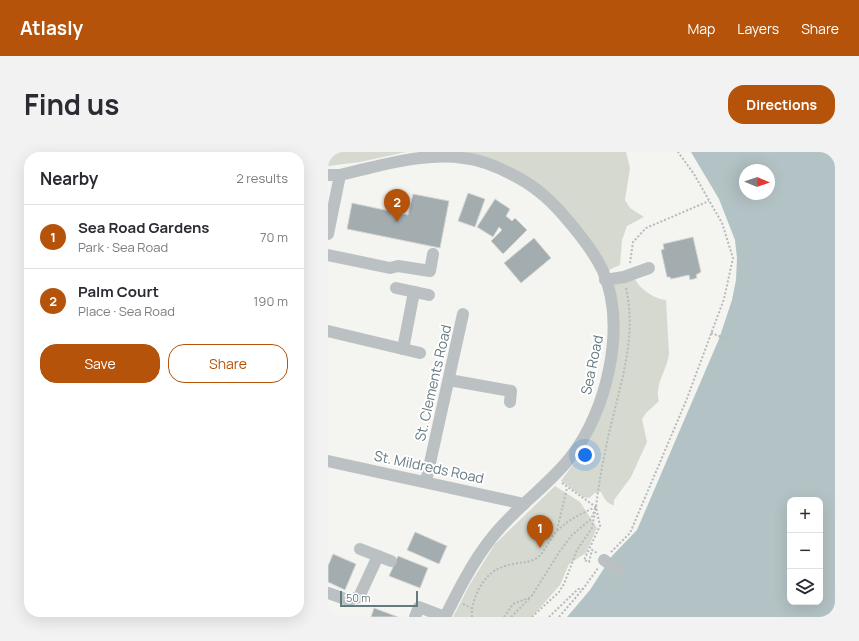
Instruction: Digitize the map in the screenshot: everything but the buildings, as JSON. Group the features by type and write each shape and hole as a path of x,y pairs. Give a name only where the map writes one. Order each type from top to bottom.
{"street":[{"name":"Sea Road","path":"334,175 415,160 441,157 464,158 493,165 533,186 556,205 587,243 606,280 612,302 614,329 611,358 605,388 580,443 570,458 490,539 478,556 445,617"},
{"path":"328,234 334,175"},
{"path":"328,255 390,268 398,266 430,271 433,254"},
{"path":"606,280 626,272 649,268"},
{"path":"396,288 429,295"},
{"path":"403,348 414,292"},
{"name":"St. Clements Road","path":"426,481 464,314"},
{"path":"328,331 420,353"},
{"path":"448,380 511,391 510,402"},
{"name":"St. Mildreds Road","path":"328,461 426,481 524,504"},
{"path":"360,549 390,561"},
{"path":"328,593 348,600 359,598 378,556"},
{"path":"604,560 619,571"},
{"path":"415,617 419,607 445,617"}],"path":[{"path":"559,617 583,589 604,560 630,533 686,402 724,299 733,258 722,223 694,174 678,152"},
{"path":"532,617 559,592 564,584 577,550 592,528 610,429 622,384 628,352 630,306 626,272 633,242 646,228 709,201"},
{"path":"711,334 727,339"},
{"path":"554,475 567,488 596,508 600,526 584,560 589,562 592,550"},
{"path":"472,617 471,608 475,597 489,575 496,570 532,561 548,546 557,531 567,488"},
{"path":"557,531 577,515 596,508"},
{"path":"511,617 531,597 560,551 572,535 591,519 596,508"},
{"path":"549,617 578,589 583,589"},
{"path":"504,617 513,604 531,597"}],"shaded area":[{"path":"328,152 406,152 360,162 328,166"},
{"path":"457,152 626,152 630,168 625,200 630,208 644,217 627,226 622,240 620,265 609,270 558,200 538,184"},
{"path":"691,152 835,152 835,617 567,617 590,590 612,556 637,530 719,339 732,300 736,280 737,258 735,240 719,199"},
{"path":"634,277 639,285 647,292 656,298 666,300 669,354 659,383 659,401 646,413 642,419 647,442 631,477 614,500 614,505 608,502 601,492 595,493 589,498 583,497 561,481 583,451 599,418 615,290 613,282"},
{"path":"555,486 580,502 597,528 586,553 569,564 560,585 532,617 453,617 470,584 495,544"}],"place":[{"name":"Palm Court","path":"397,222"},
{"name":"Sea Road Gardens","path":"540,548"}]}
